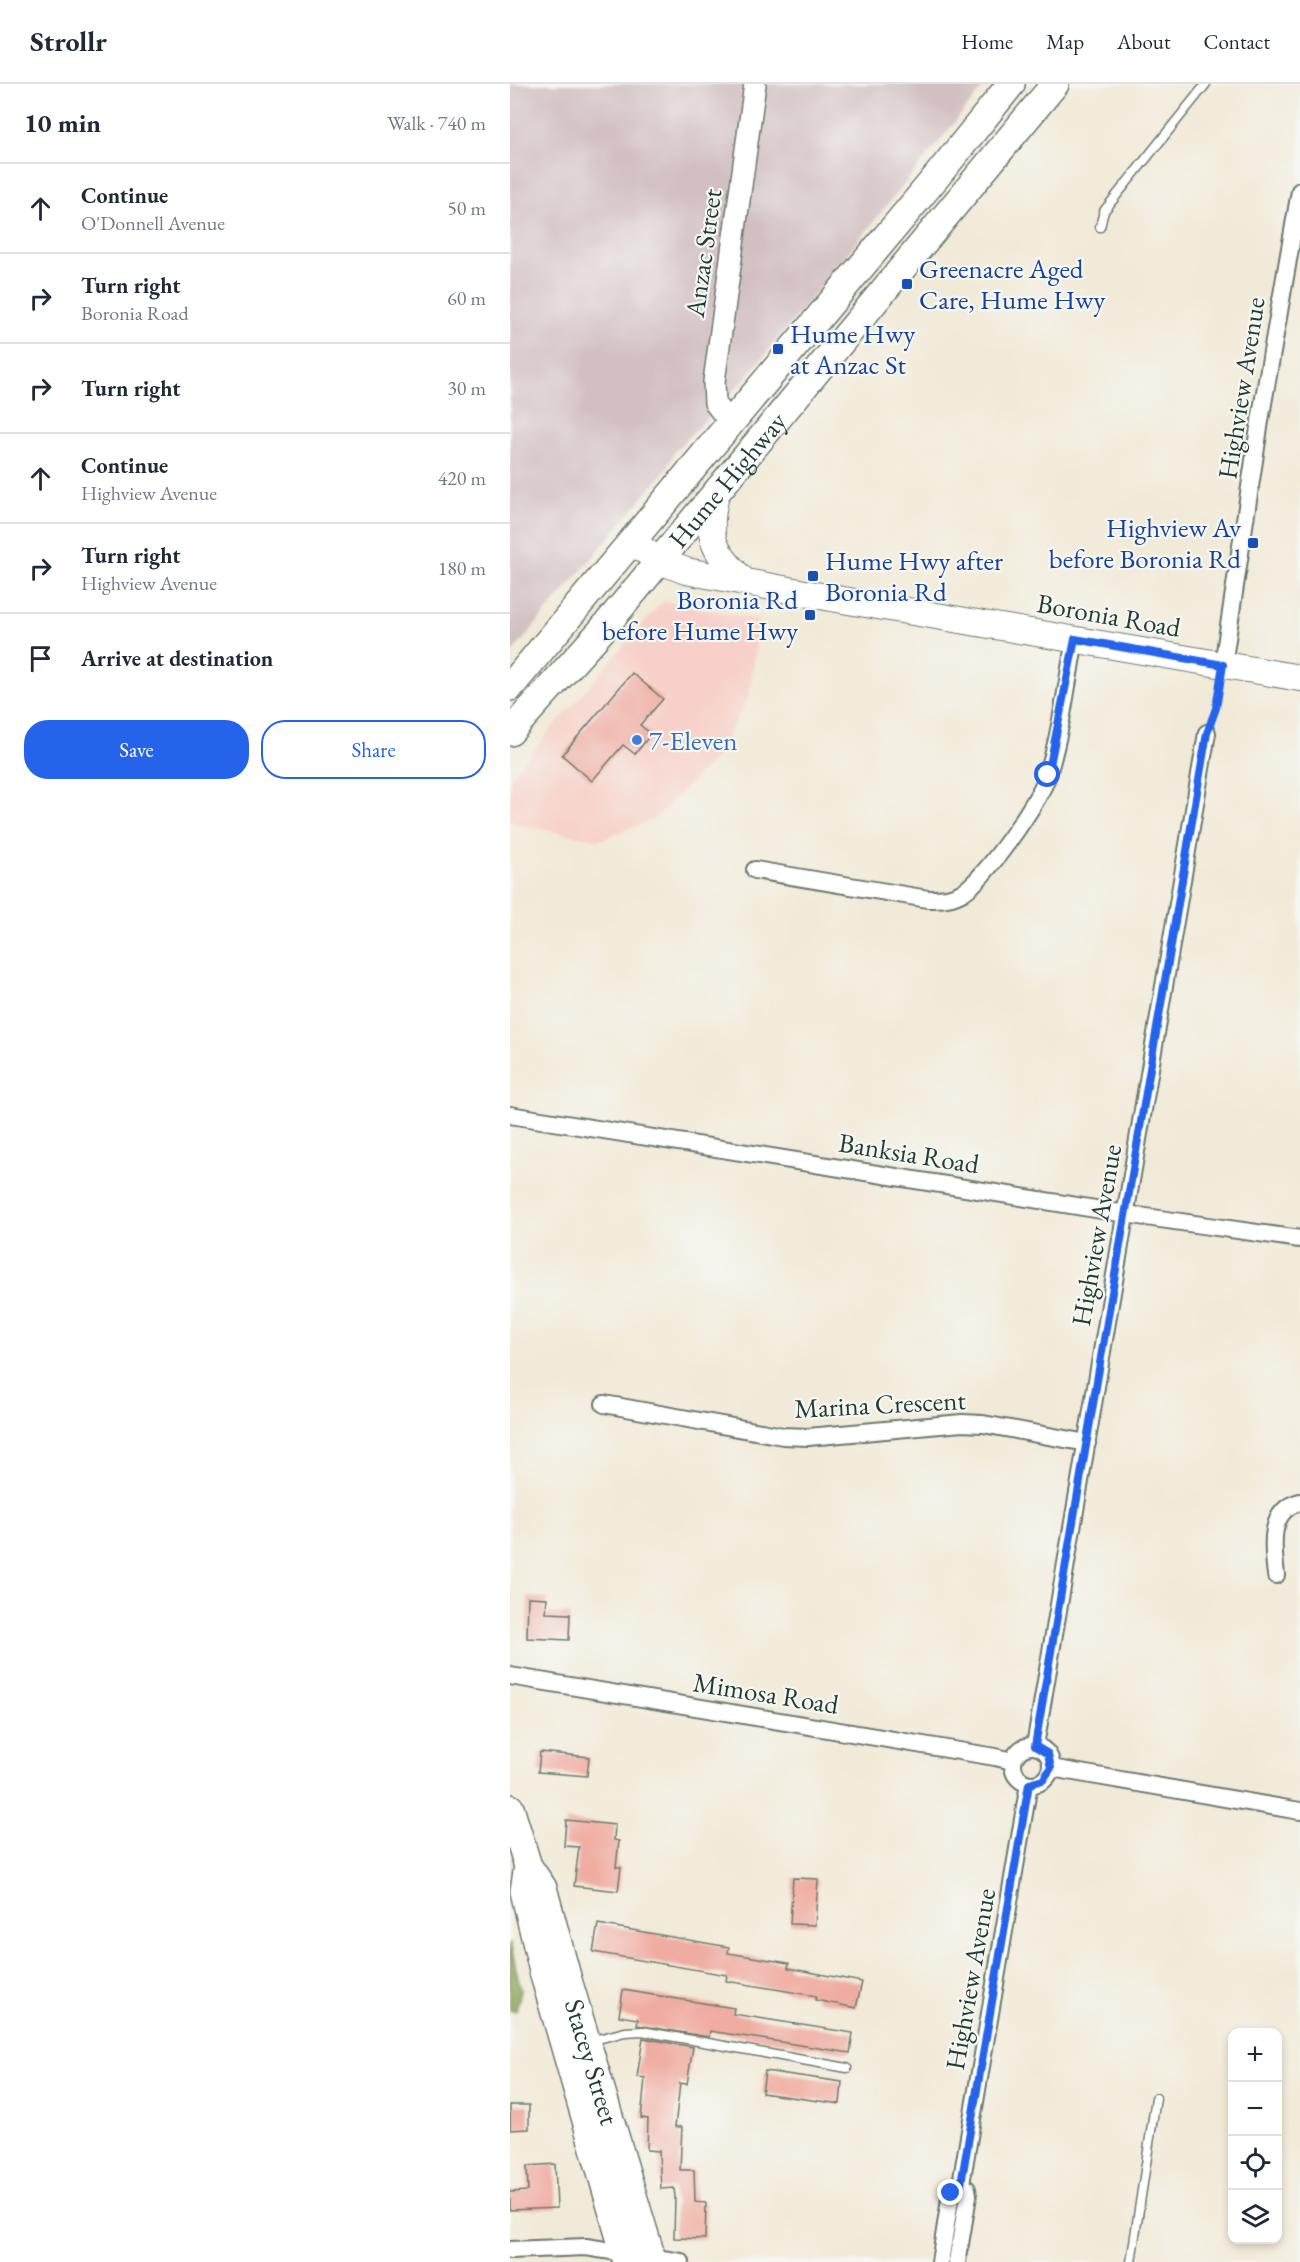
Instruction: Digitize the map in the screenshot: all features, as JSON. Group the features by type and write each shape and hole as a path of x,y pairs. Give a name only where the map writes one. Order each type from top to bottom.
{"highway":[{"name":"Hume Highway","path":"510,687 938,176 1011,84"},
{"name":"Hume Highway","path":"510,732 602,630 1055,84"},
{"name":"Stacey Street","path":"510,1809 528,1866 543,1888 586,2042 639,2258"},
{"name":"Stacey Street","path":"528,1866 524,1891 544,1976 639,2258"}],"main road":[{"path":"716,494 710,520 713,540 723,561 744,581"},
{"name":"Boronia Road","path":"632,542 660,561 686,571 1300,678"}],"street":[{"name":"Anzac Street","path":"731,424 715,404 714,382 755,84"},
{"name":"Highview Avenue","path":"1223,665 1260,421 1300,190"},
{"path":"755,870 928,899 944,899 965,891 976,881 1040,795 1053,755 1075,639"},
{"name":"Highview Avenue","path":"1035,1746 1207,733"},
{"name":"Banksia Road","path":"510,1115 1300,1239"},
{"name":"Marina Crescent","path":"604,1404 783,1436 808,1437 962,1423 1087,1443"},
{"path":"1276,1575 1275,1530 1279,1517 1293,1499"},
{"name":"Mimosa Road","path":"510,1677 995,1756 1013,1761"},
{"path":"1035,1746 1048,1754 1051,1768 1043,1780 1029,1784 1016,1776 1013,1761 1019,1751 1035,1746"},
{"path":"1051,1768 1300,1811"},
{"name":"Highview Avenue","path":"961,2184 1029,1784"},
{"name":"Highview Avenue","path":"940,2262 951,2193 961,2184"},
{"name":"Highview Avenue","path":"957,2262 968,2196 967,2188 961,2184"},
{"path":"510,2250 586,2247 639,2258 681,2262"}],"lane":[{"path":"1100,227 1104,211 1206,84"},
{"path":"586,2042 625,2032 642,2031 847,2068"},
{"path":"1131,2262 1156,2098"}],"path":[{"path":"1207,733 1216,708 1223,665"}],"shaded area":[{"path":"510,84 986,84 746,378 674,452 667,469 510,655"},
{"path":"663,601 760,620 749,696 716,757 654,819 600,840 515,824 510,820 510,777"}],"green space":[{"path":"510,1943 521,1990 516,2011 510,2011"}],"building":[{"path":"632,673 663,699 640,725 651,734 635,754 623,745 592,781 562,755"},
{"path":"528,1597 547,1598 546,1613 570,1614 569,1640 527,1638"},
{"path":"540,1752 589,1757 587,1776 538,1772"},
{"path":"566,1820 615,1825 614,1840 619,1841 616,1867 621,1867 618,1891 574,1886 579,1847 564,1846"},
{"path":"793,1878 818,1879 815,1925 790,1924"},
{"path":"598,1924 729,1947 728,1953 789,1963 788,1968 862,1982 856,2008 815,2000 816,1996 726,1981 727,1975 593,1952"},
{"path":"623,1990 734,2008 733,2014 853,2033 850,2053 710,2031 709,2037 637,2025 638,2019 619,2016"},
{"path":"643,2038 693,2047 687,2084 680,2083 675,2127 682,2127 680,2170 694,2170 695,2202 706,2203 705,2239 674,2238 674,2188 661,2189 659,2151 647,2150 648,2119 641,2118 645,2078 637,2077"},
{"path":"765,2071 842,2082 840,2104 762,2093"},
{"path":"510,2105 529,2105 529,2129 510,2130"},
{"path":"555,2164 557,2208 510,2210 510,2192 528,2191 527,2166"}],"place":[{"name":"Greenacre Aged Care, Hume Hwy","path":"907,284"},
{"name":"Hume Hwy at Anzac St","path":"778,349"},
{"name":"Highview Av before Boronia Rd","path":"1253,543"},
{"name":"Hume Hwy after Boronia Rd","path":"813,576"},
{"name":"Boronia Rd before Hume Hwy","path":"810,615"},
{"name":"7-Eleven","path":"637,740"}],"route":[{"path":"951,2193 961,2184 1029,1784 1043,1780 1051,1768 1048,1754 1035,1746 1207,733 1216,708 1223,665 1075,639 1048,775"}]}
